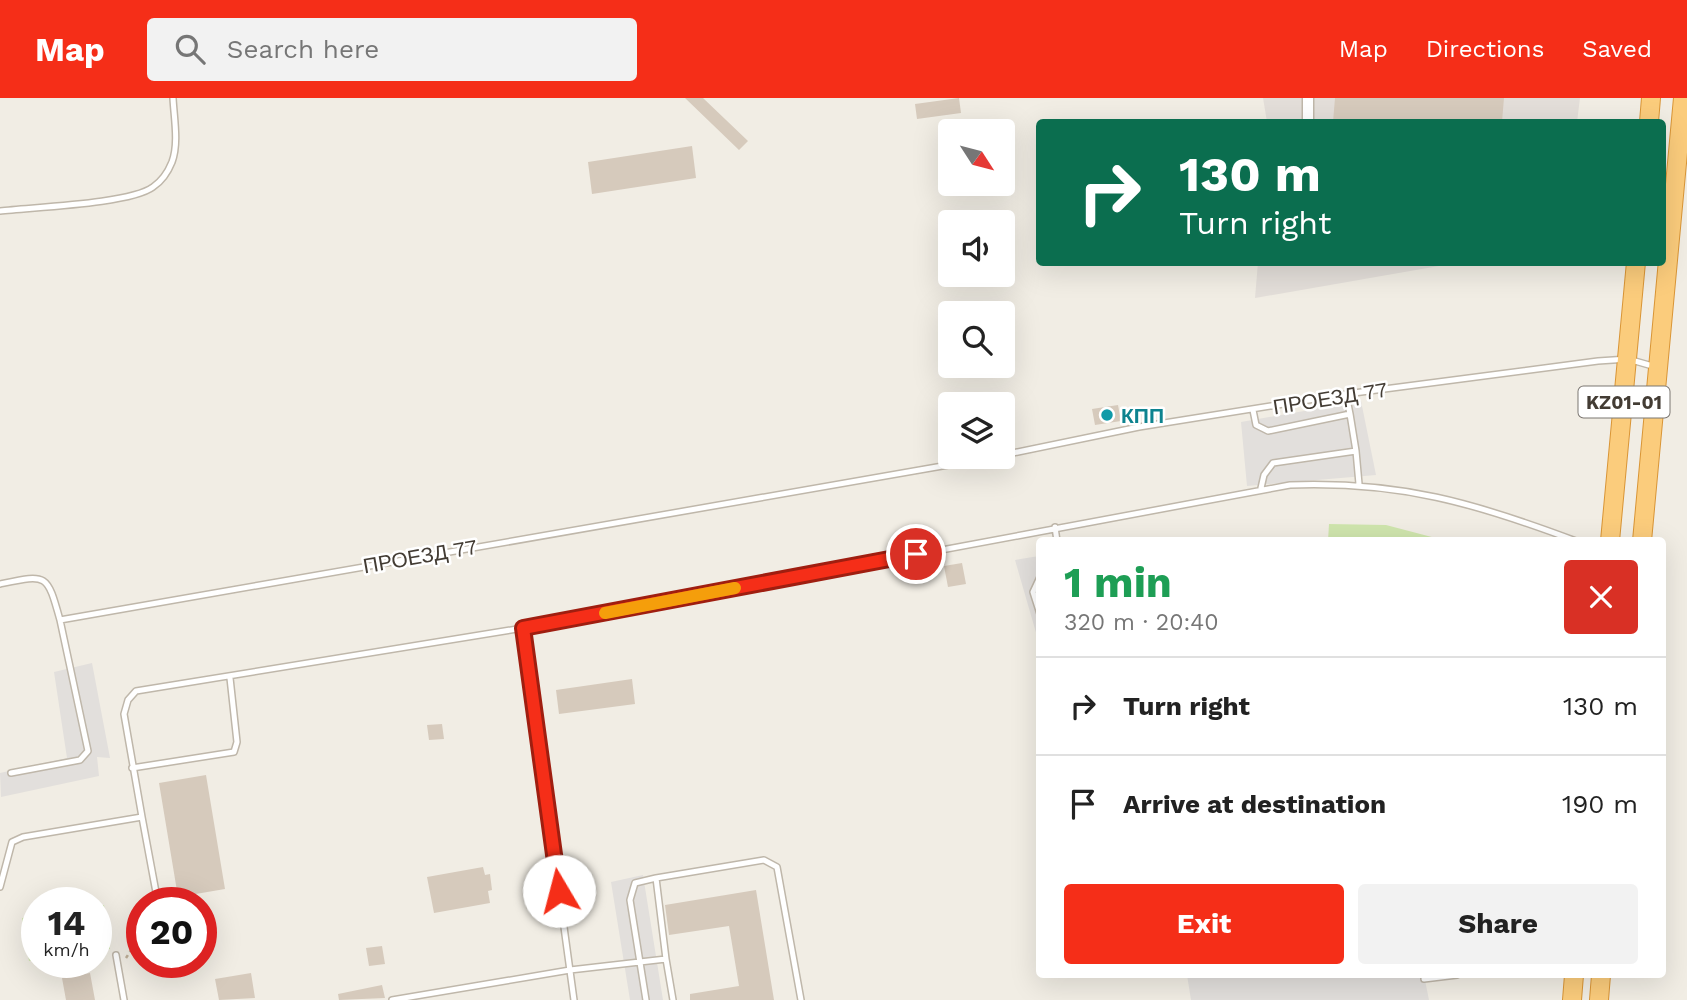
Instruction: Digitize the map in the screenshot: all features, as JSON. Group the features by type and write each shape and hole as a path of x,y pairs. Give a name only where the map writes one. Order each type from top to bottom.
{"highway":[{"path":"1649,119 1651,98"},
{"name":"KZ01-01","path":"1642,537 1683,98"},
{"name":"KZ01-01","path":"1610,537 1636,266"},
{"path":"1572,1000 1574,978"},
{"path":"1599,1000 1601,978"}],"street":[{"path":"1308,98 1308,119"}],"lane":[{"path":"0,211 124,197 152,189 164,178 172,162 175,148 173,98"},
{"name":"ПРОЕЗД 77","path":"1015,453 1139,428 1346,394 1628,359 1658,368"},
{"path":"1346,394 1359,484"},
{"path":"1253,410 1256,425 1264,430 1350,414"},
{"path":"1261,488 1266,470 1273,463 1356,451"},
{"name":"ПРОЕЗД 77","path":"61,620 938,467"},
{"path":"155,887 124,714 128,700 136,691 230,678 523,628 1261,488 1359,484 1433,494 1481,506 1565,537"},
{"path":"1055,527 1056,537"},
{"path":"0,584 32,577 44,580 51,587 61,620 88,751 80,760 11,773"},
{"path":"523,628 574,1000"},
{"path":"132,768 234,752 237,742 230,678"},
{"path":"0,887 12,842 23,837 142,817"},
{"path":"646,1000 630,900 635,883 764,860 777,867 801,1000"},
{"path":"656,878 673,1000"},
{"path":"116,955 124,1000"},
{"path":"392,1000 570,970 666,959"},
{"path":"1424,979 1432,978"}],"path":[{"path":"118,968 126,956"}],"shaded area":[{"path":"1263,98 1580,98 1577,119 1266,119"},
{"path":"1258,266 1439,266 1255,298"},
{"path":"1361,401 1376,475 1247,486 1241,422"},
{"path":"1036,556 1036,633 1015,560"},
{"path":"92,663 110,758 97,757 99,776 1,797 0,773 67,758 54,672"},
{"path":"643,875 663,1000 630,1000 611,882"},
{"path":"1187,978 1425,978 1429,1000 1191,1000"}],"green space":[{"path":"1329,524 1386,525 1432,537 1328,537"}],"building":[{"path":"685,98 703,98 748,141 739,150"},
{"path":"959,98 961,113 917,119 915,104"},
{"path":"1335,98 1504,98 1502,119 1333,119"},
{"path":"692,146 696,178 592,194 588,162"},
{"name":"КПП","path":"1118,405 1121,421 1095,425 1092,409"},
{"path":"962,563 966,584 948,587 944,566"},
{"path":"632,679 635,704 559,714 556,690"},
{"path":"442,724 444,739 429,740 427,725"},
{"path":"206,775 225,889 176,887 159,783"},
{"path":"483,867 485,875 490,874 490,903 434,913 427,877"},
{"path":"756,890 774,1000 690,1000 690,994 739,986 729,926 669,935 665,905"},
{"path":"382,946 385,964 369,966 366,948"},
{"path":"251,973 255,998 219,1000 215,979"},
{"path":"62,978 91,978 95,1000 66,1000"},
{"path":"382,985 385,998 339,1000 338,994"}],"slow traffic":[{"path":"605,613 735,588"}],"place":[{"name":"КПП","path":"1107,415"}],"route":[{"path":"559,891 523,628 916,554"}]}
